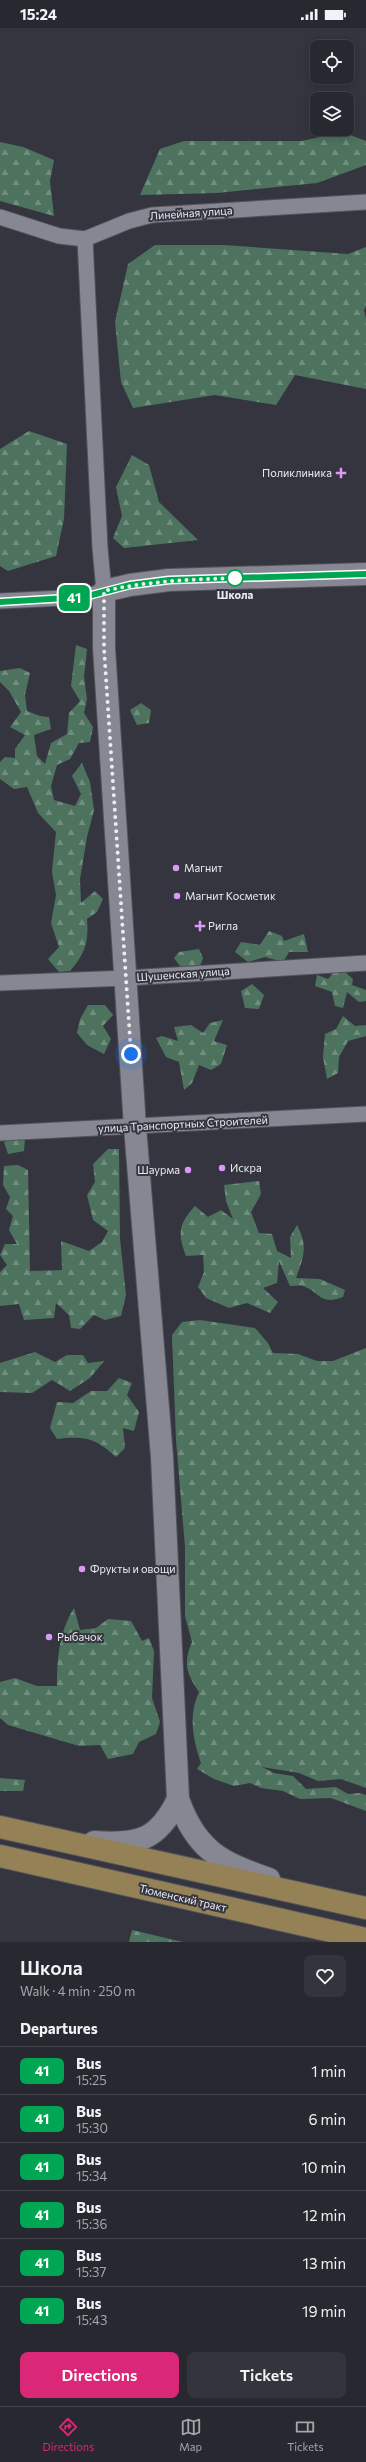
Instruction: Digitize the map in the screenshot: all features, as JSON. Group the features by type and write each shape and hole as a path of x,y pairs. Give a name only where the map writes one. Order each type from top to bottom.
{"main road":[{"path":"0,1826 366,1908"},
{"name":"Тюменский тракт","path":"0,1856 366,1939"}],"street":[{"name":"Линейная улица","path":"0,217 59,236 85,239 129,221 152,214 366,202"},
{"path":"85,239 100,548 104,591 104,648 127,978 135,1127 162,1457 178,1799 190,1828 201,1843 224,1861 339,1902"},
{"path":"0,602 84,597 130,585 169,580 366,574"},
{"name":"Шушенская улица","path":"0,983 127,978 366,962"},
{"name":"улица Транспортных Строителей","path":"0,1133 135,1127 221,1120 366,1114"},
{"path":"63,1841 113,1844 139,1841 161,1827 169,1817 178,1799"}],"green space":[{"path":"324,136 353,136 366,141 366,165 317,183 217,193 140,195 160,149 184,141 302,141"},
{"path":"0,142 23,147 54,160 50,181 54,216 0,201"},
{"path":"155,245 224,245 348,254 366,247 366,306 364,310 366,319 366,389 295,375 276,405 215,395 133,408 121,382 115,322 128,264"},
{"path":"29,431 67,444 64,519 56,556 8,571 0,566 0,449"},
{"path":"132,455 149,465 159,502 198,540 124,548 113,538 122,516 116,487"},
{"path":"76,645 87,649 84,677 87,699 84,713 93,727 90,742 79,743 70,759 57,765 51,786 54,800 75,806 81,794 72,776 82,763 90,782 94,810 87,837 80,879 81,903 95,891 103,899 97,912 87,919 85,947 79,959 70,971 59,972 48,959 59,947 51,923 56,895 52,872 56,832 38,813 27,787 14,789 0,779 0,762 5,757 15,758 15,749 25,735 10,727 21,712 9,691 0,682 0,671 20,668 30,673 25,695 27,711 40,716 49,717 51,729 34,735 37,756 45,764 51,743 67,734 69,713 80,701 71,686"},
{"path":"141,703 151,710 149,723 137,725 130,710"},
{"path":"269,931 282,936 284,941 304,934 308,952 289,952 283,962 265,957 248,962 235,952 241,942 260,945"},
{"path":"199,949 203,958 199,969 183,970 174,958 179,952"},
{"path":"334,972 345,972 353,979 352,985 366,990 366,1001 359,1002 347,992 343,1008 335,1006 332,992 315,986 317,975 328,979"},
{"path":"252,984 264,995 259,1009 245,1008 241,991"},
{"path":"88,1005 105,1005 113,1015 103,1026 111,1039 104,1054 87,1045 77,1033 80,1019"},
{"path":"343,1016 355,1026 366,1025 366,1036 348,1041 339,1057 338,1073 327,1079 323,1057 325,1034 336,1029"},
{"path":"223,1020 214,1041 227,1045 221,1064 211,1070 199,1065 192,1083 184,1090 179,1062 166,1057 156,1038 162,1036 178,1041 174,1027 191,1025 203,1033 210,1023"},
{"path":"14,1137 25,1139 24,1151 8,1154 4,1142"},
{"path":"108,1149 119,1149 120,1239 126,1295 121,1316 105,1320 94,1315 80,1329 71,1328 69,1315 56,1303 54,1318 24,1320 19,1304 0,1306 0,1272 7,1265 0,1255 5,1244 17,1244 9,1230 13,1216 6,1209 10,1197 3,1185 4,1166 18,1165 28,1170 30,1271 62,1270 61,1241 89,1251 102,1242 108,1231 93,1220 87,1195 95,1182 93,1164"},
{"path":"259,1181 261,1194 251,1212 259,1233 272,1234 277,1251 291,1258 290,1237 297,1225 303,1239 304,1251 296,1278 320,1279 345,1290 343,1297 329,1300 303,1286 290,1286 279,1261 277,1283 263,1288 278,1302 270,1313 247,1303 229,1308 206,1298 198,1287 204,1272 203,1255 186,1256 181,1241 181,1229 183,1223 195,1206 208,1217 221,1210 233,1219 226,1201 224,1185"},
{"path":"200,1320 255,1328 268,1343 273,1353 298,1354 317,1361 333,1361 366,1348 366,1788 341,1779 318,1781 299,1773 262,1767 274,1773 293,1776 306,1789 336,1787 348,1794 360,1793 366,1795 366,1811 331,1798 300,1799 283,1791 261,1788 250,1783 234,1786 214,1779 197,1769 201,1763 194,1736 193,1719 199,1692 191,1679 187,1668 187,1656 192,1642 185,1616 185,1547 176,1440 172,1335 182,1322"},
{"path":"35,1352 55,1362 67,1355 83,1355 88,1363 104,1361 90,1378 70,1391 52,1380 32,1393 0,1392 0,1363"},
{"path":"119,1378 132,1383 127,1395 139,1412 134,1431 123,1428 125,1448 116,1457 102,1446 89,1440 82,1438 57,1439 50,1428 57,1402 73,1403 91,1391 107,1391"},
{"path":"74,1608 80,1630 96,1628 108,1619 131,1621 142,1641 149,1638 154,1651 152,1698 160,1722 156,1734 139,1742 133,1754 108,1759 100,1745 79,1746 8,1725 0,1718 0,1682 15,1678 37,1686 57,1686 62,1636"},
{"path":"0,1778 25,1780 23,1791 0,1791"},
{"path":"132,1930 183,1942 129,1942"}],"bus line":[{"name":"41","path":"0,602 84,597 130,585 169,580 366,574"}],"place":[{"name":"Поликлиника","path":"341,473"},
{"name":"Школа","path":"235,578"},
{"name":"Магнит","path":"176,868"},
{"name":"Магнит Косметик","path":"177,896"},
{"name":"Ригла","path":"200,926"},
{"name":"Искра","path":"222,1168"},
{"name":"Шаурма","path":"188,1170"},
{"name":"Фрукты и овощи","path":"82,1569"},
{"name":"Рыбачок","path":"49,1637"}],"route":[{"path":"131,1054 104,648 104,591 130,585 169,580 240,578 235,578"}]}
